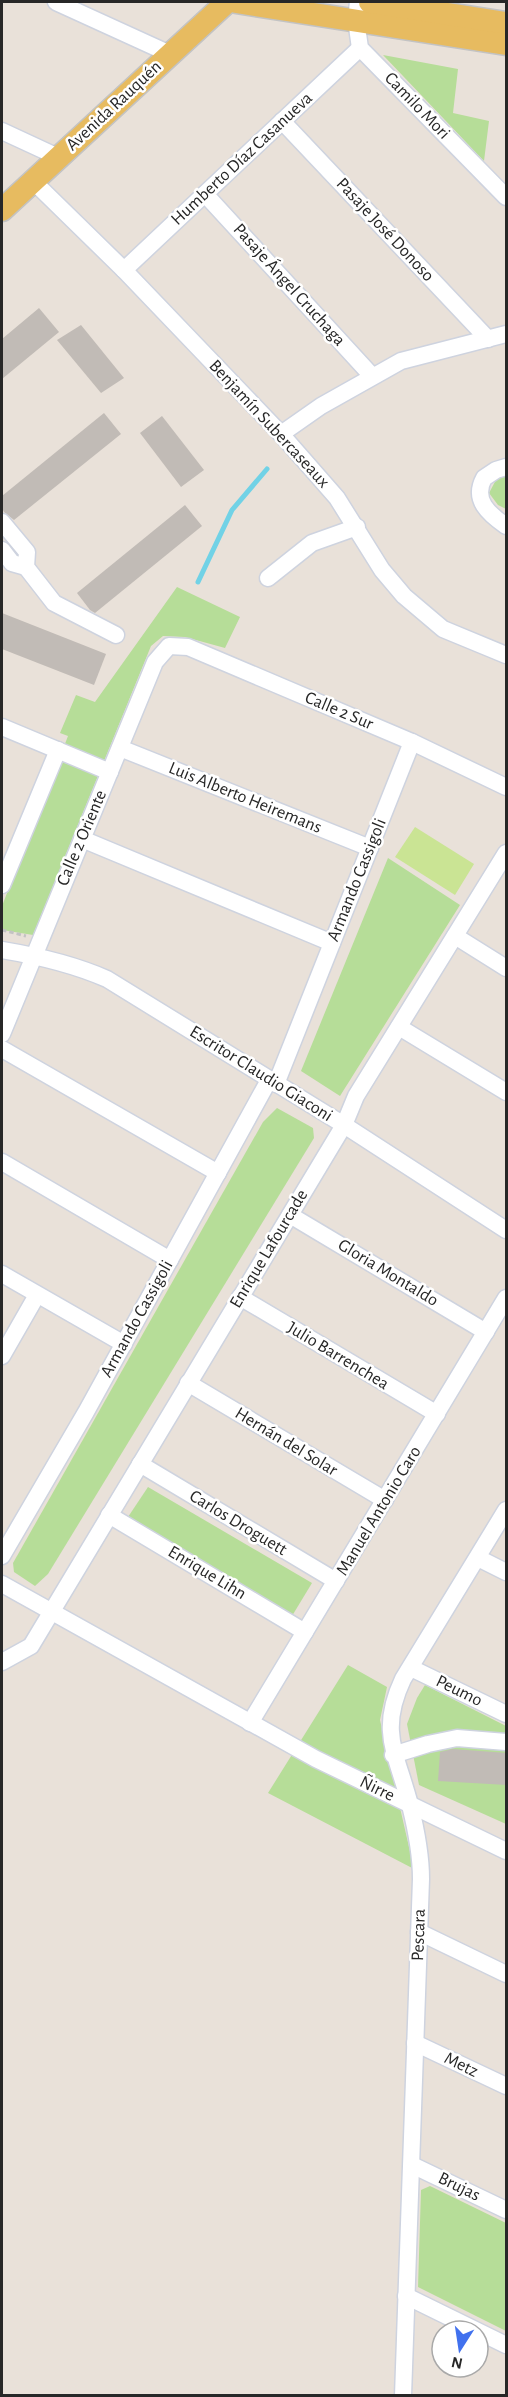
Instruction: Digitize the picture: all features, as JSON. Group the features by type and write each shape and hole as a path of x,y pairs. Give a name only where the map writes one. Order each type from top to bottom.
{"main road":[{"name":"Avenida Rauquén","path":"2,210 227,2"},
{"path":"236,2 357,11 507,44"},
{"path":"370,2 507,23"}],"street":[{"path":"56,2 170,54"},
{"path":"357,11 360,48"},
{"name":"Humberto Díaz Casanueva","path":"124,270 360,48"},
{"name":"Camilo Mori","path":"360,48 507,197"},
{"name":"Pasaje José Donoso","path":"282,121 488,339"},
{"path":"2,131 58,158"},
{"name":"Benjamín Subercaseaux","path":"33,181 124,270 281,434 337,498 382,570 404,596 443,628 507,655"},
{"name":"Pasaje Ángel Cruchaga","path":"205,194 372,376"},
{"path":"281,434 321,406 401,361 507,334"},
{"path":"507,467 487,474 479,496 485,508 507,526"},
{"path":"2,522 27,552 26,567"},
{"path":"268,578 312,543 357,527"},
{"path":"2,550 12,563 26,567 54,603 116,635"},
{"name":"Calle 2 Sur","path":"169,646 188,647 412,742 507,787"},
{"name":"Calle 2 Oriente","path":"2,1034 155,663 169,646"},
{"path":"2,727 110,772"},
{"name":"Armando Cassigoli","path":"2,1556 124,1344 218,1173 272,1082 332,943 412,742"},
{"name":"Luis Alberto Heiremans","path":"120,748 370,848"},
{"path":"2,885 57,750"},
{"path":"82,839 332,943"},
{"name":"Enrique Lafourcade","path":"2,1662 31,1646 344,1125 356,1096 507,853"},
{"path":"455,936 507,968"},
{"name":"Escritor Claudio Giaconi","path":"2,950 34,955 82,968 107,980 344,1125 507,1230"},
{"path":"399,1027 507,1092"},
{"path":"2,1049 218,1173"},
{"path":"2,1162 170,1260"},
{"name":"Gloria Montaldo","path":"290,1215 486,1332"},
{"path":"2,1274 124,1344"},
{"path":"2,1356 37,1295"},
{"name":"Julio Barrenchea","path":"240,1297 437,1414"},
{"name":"Manuel Antonio Caro","path":"250,1723 507,1298"},
{"name":"Hernán del Solar","path":"188,1383 385,1500"},
{"name":"Carlos Droguett","path":"140,1464 336,1581"},
{"name":"Pescara","path":"403,2396 421,1866 410,1804 393,1755 390,1730 393,1704 411,1668 507,1510"},
{"name":"Enrique Lihn","path":"109,1515 305,1632"},
{"path":"478,1558 507,1572"},
{"name":"Ñirre","path":"2,1584 316,1759 507,1851"},
{"name":"Peumo","path":"411,1668 507,1714"},
{"path":"393,1755 458,1738 507,1742"},
{"path":"419,1932 507,1974"},
{"name":"Metz","path":"415,2043 507,2086"},
{"name":"Brujas","path":"412,2165 507,2210"},
{"path":"406,2296 507,2345"}],"green space":[{"path":"383,55 458,69 453,113 489,121 484,161"},
{"path":"506,475 506,509 498,505 489,493 497,478"},
{"path":"177,587 240,617 225,648 185,637 163,636 151,646 33,935 2,930 2,906 68,736 60,733 76,695 95,702"},
{"path":"415,827 474,864 455,895 395,857"},
{"path":"388,858 460,905 340,1096 301,1071"},
{"path":"277,1108 313,1128 314,1138 48,1574 35,1586 14,1572 13,1563 263,1122"},
{"path":"148,1487 312,1583 292,1616 128,1517"},
{"path":"348,1665 387,1687 380,1720 414,1869 268,1793"},
{"path":"425,1685 506,1726 506,1824 419,1785 407,1724 417,1698"},
{"path":"430,2186 506,2223 506,2331 490,2323 490,2319 482,2319 418,2287 421,2190"}],"building":[{"path":"39,308 59,332 2,379 2,339"},
{"path":"81,325 124,378 101,393 57,340"},
{"path":"104,413 121,434 14,520 4,512 2,496"},
{"path":"162,416 204,470 181,487 140,433"},
{"path":"185,505 202,526 95,613 90,610 77,593"},
{"path":"2,613 106,654 94,685 2,649"},
{"path":"453,1749 507,1753 507,1785 438,1781 440,1752"}],"waterway":[{"path":"198,582 232,510 267,469"}]}
